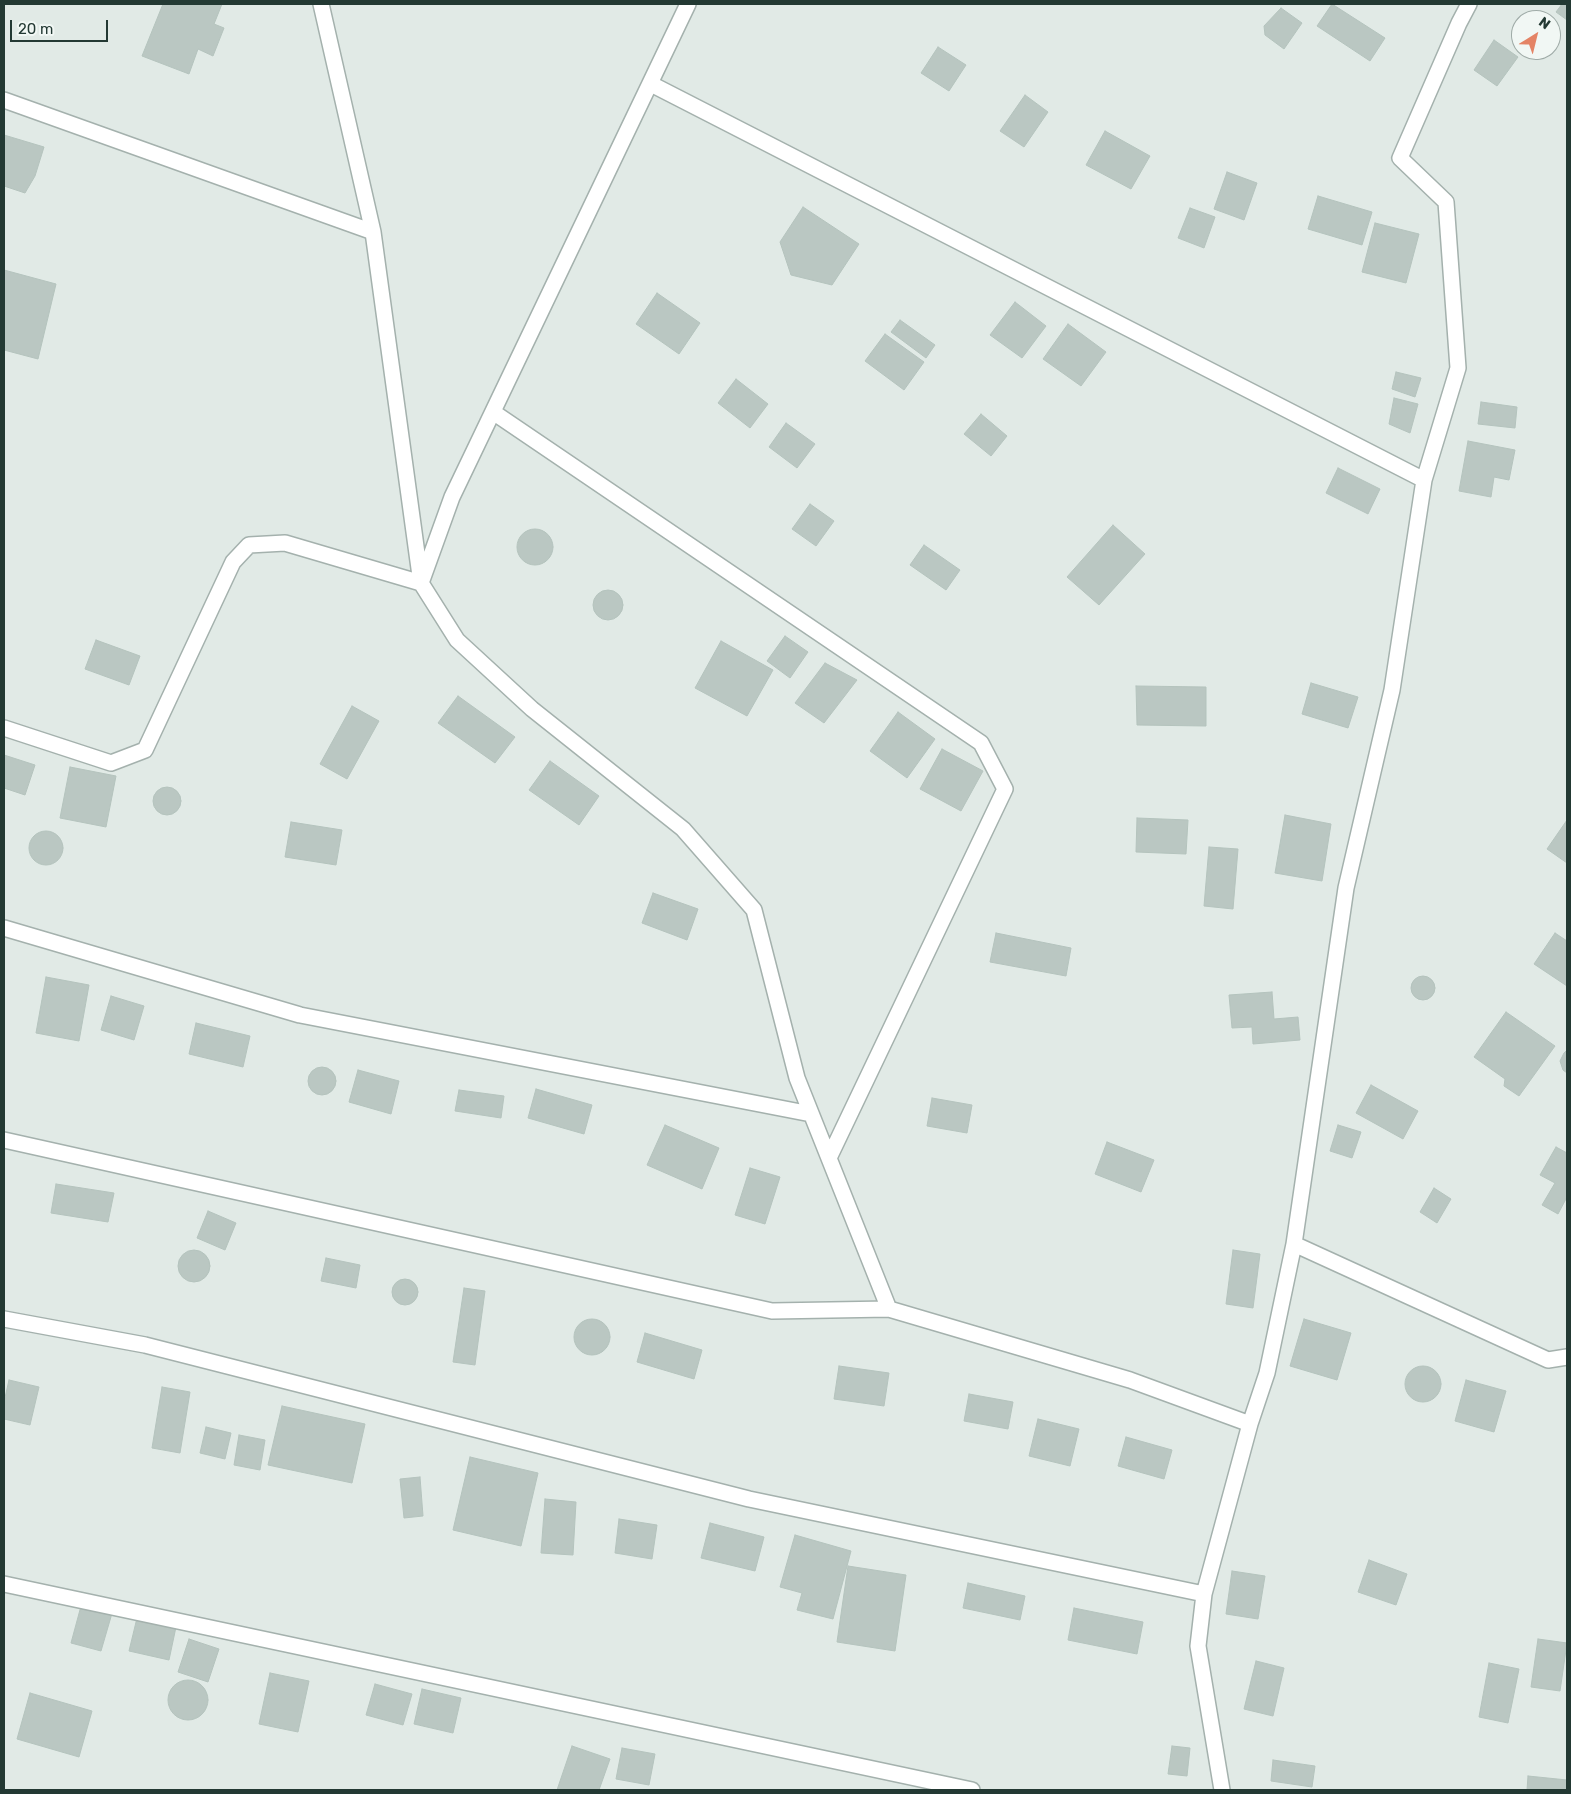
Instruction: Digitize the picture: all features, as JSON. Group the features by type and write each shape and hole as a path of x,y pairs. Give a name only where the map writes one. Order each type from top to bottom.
{"street":[{"path":"321,4 373,232 421,583 457,640 532,709 683,829 754,910 797,1078 889,1309"},
{"path":"421,583 452,498 688,4"},
{"path":"1222,1790 1198,1646 1204,1594 1250,1424 1268,1373 1294,1244 1346,888 1392,690 1424,480 1458,368 1446,202 1400,158 1469,4"},
{"path":"651,84 1424,480"},
{"path":"4,100 373,232"},
{"path":"493,412 981,743 1005,789 829,1158"},
{"path":"4,728 111,763 146,750 233,562 249,545 285,543 421,583"},
{"path":"4,928 300,1015 811,1114"},
{"path":"4,1140 772,1311 889,1309 1130,1380 1250,1424"},
{"path":"1294,1244 1548,1360 1567,1357"},
{"path":"4,1319 145,1345 749,1499 1204,1594"},
{"path":"4,1584 972,1790"}],"building":[{"path":"163,4 222,4 214,24 224,28 213,56 198,49 189,74 142,56"},
{"path":"1332,4 1385,38 1370,61 1317,26"},
{"path":"1562,4 1567,4 1567,20 1561,16 1561,10 1558,10"},
{"path":"1281,8 1302,23 1284,49 1265,35 1264,26"},
{"path":"1494,40 1511,52 1511,60 1516,60 1497,86 1474,70"},
{"path":"938,47 966,65 949,91 921,73"},
{"path":"1025,95 1048,112 1024,147 1000,131"},
{"path":"1105,131 1150,156 1131,189 1086,165"},
{"path":"4,135 44,147 35,176 25,193 4,186"},
{"path":"1227,172 1257,183 1244,220 1214,209"},
{"path":"1318,196 1372,212 1362,245 1308,229"},
{"path":"803,207 859,244 832,285 791,275 780,242"},
{"path":"1190,208 1215,217 1204,248 1178,238"},
{"path":"1375,223 1419,234 1406,283 1362,272"},
{"path":"4,270 56,284 38,359 4,350"},
{"path":"657,293 700,323 679,354 636,324"},
{"path":"1015,302 1046,326 1022,358 990,335"},
{"path":"900,320 935,345 926,358 891,332"},
{"path":"1068,324 1106,352 1081,386 1043,359"},
{"path":"885,334 924,362 904,390 865,361"},
{"path":"1396,372 1421,378 1415,397 1392,389"},
{"path":"736,379 768,404 750,428 718,403"},
{"path":"1394,398 1418,404 1410,433 1389,424"},
{"path":"1481,402 1517,407 1515,428 1478,424"},
{"path":"981,414 1007,436 991,456 964,434"},
{"path":"786,423 815,444 797,468 769,447"},
{"path":"1468,441 1515,450 1509,480 1494,477 1491,497 1459,491"},
{"path":"1338,468 1380,489 1368,514 1326,493"},
{"path":"810,504 834,521 816,546 792,529"},
{"path":"1113,525 1145,554 1099,605 1067,577"},
{"path":"535,529 542,530 548,534 552,540 552,554 548,560 542,564 535,565 528,564 522,560 518,554 517,547 518,540 522,534 528,530"},
{"path":"924,545 960,570 946,590 910,565"},
{"path":"608,590 619,594 623,605 619,616 608,620 597,616 593,605 597,594"},
{"path":"785,636 808,652 790,678 767,661"},
{"path":"96,640 140,656 129,685 85,669"},
{"path":"721,641 773,670 747,716 695,688"},
{"path":"825,663 857,680 824,723 795,703"},
{"path":"1311,683 1358,697 1348,728 1302,714"},
{"path":"1136,686 1206,687 1206,726 1137,725"},
{"path":"458,696 515,737 495,763 438,723"},
{"path":"352,706 379,721 347,779 320,764"},
{"path":"898,712 935,739 907,778 870,751"},
{"path":"942,749 983,771 961,811 920,789"},
{"path":"4,755 35,765 25,795 4,788"},
{"path":"550,761 599,796 579,825 529,790"},
{"path":"70,767 116,776 106,827 60,818"},
{"path":"167,787 177,791 181,801 177,811 167,815 157,811 153,801 157,791"},
{"path":"1285,815 1331,824 1322,881 1275,873"},
{"path":"1137,818 1188,820 1186,854 1136,852"},
{"path":"1567,820 1567,863 1547,849"},
{"path":"291,822 342,830 336,865 285,857"},
{"path":"46,831 53,832 58,836 62,841 62,855 58,860 53,864 46,865 39,864 34,860 30,855 29,848 30,841 34,836 39,832"},
{"path":"1209,847 1238,849 1233,909 1204,906"},
{"path":"653,893 698,909 687,940 642,923"},
{"path":"996,933 1071,948 1066,976 990,962"},
{"path":"1555,933 1567,941 1567,986 1534,964"},
{"path":"1423,976 1428,977 1434,983 1434,993 1428,999 1423,1000 1418,999 1412,993 1411,988 1412,983 1418,977"},
{"path":"46,977 89,985 79,1041 36,1033"},
{"path":"1272,992 1274,1019 1298,1017 1300,1040 1253,1044 1252,1027 1232,1028 1229,995"},
{"path":"111,996 144,1006 134,1040 101,1030"},
{"path":"1506,1012 1555,1046 1519,1096 1504,1086 1505,1079 1474,1057"},
{"path":"196,1023 250,1036 243,1067 189,1054"},
{"path":"1567,1050 1567,1073 1563,1070 1560,1061"},
{"path":"322,1067 332,1071 336,1081 332,1091 322,1095 312,1091 308,1081 312,1071"},
{"path":"358,1070 399,1081 391,1114 349,1102"},
{"path":"1371,1085 1418,1111 1403,1139 1356,1113"},
{"path":"536,1089 592,1105 584,1134 528,1118"},
{"path":"459,1090 504,1096 501,1118 455,1111"},
{"path":"932,1098 972,1105 967,1133 927,1126"},
{"path":"665,1125 719,1148 702,1189 647,1165"},
{"path":"1338,1125 1361,1132 1352,1158 1330,1151"},
{"path":"1107,1142 1154,1160 1141,1192 1095,1174"},
{"path":"1556,1147 1567,1153 1567,1197 1558,1214 1542,1205 1555,1183 1540,1175"},
{"path":"750,1168 780,1177 765,1224 735,1215"},
{"path":"56,1184 114,1193 108,1222 51,1213"},
{"path":"1434,1188 1451,1199 1437,1223 1420,1212"},
{"path":"208,1211 236,1223 225,1250 197,1238"},
{"path":"194,1250 200,1251 205,1255 209,1260 209,1272 205,1277 200,1281 194,1282 188,1281 183,1277 179,1272 178,1266 179,1260 183,1255 188,1251"},
{"path":"1233,1250 1260,1254 1253,1308 1226,1304"},
{"path":"326,1258 360,1265 356,1288 321,1281"},
{"path":"405,1279 414,1283 418,1292 414,1301 405,1305 396,1301 392,1292 396,1283"},
{"path":"464,1288 485,1291 475,1365 453,1362"},
{"path":"592,1319 604,1325 610,1337 604,1349 592,1355 580,1349 574,1337 580,1325"},
{"path":"1304,1319 1351,1333 1337,1380 1290,1366"},
{"path":"645,1333 702,1350 694,1379 637,1362"},
{"path":"839,1366 889,1373 884,1406 834,1399"},
{"path":"1423,1366 1430,1367 1436,1371 1440,1377 1440,1391 1436,1397 1430,1401 1423,1402 1416,1401 1410,1397 1406,1391 1405,1384 1406,1377 1410,1371 1416,1367"},
{"path":"9,1380 39,1387 30,1425 4,1419 4,1402"},
{"path":"1466,1380 1506,1391 1494,1432 1455,1421"},
{"path":"162,1387 190,1392 180,1453 152,1448"},
{"path":"969,1394 1013,1402 1008,1429 964,1421"},
{"path":"282,1406 365,1424 352,1483 268,1465"},
{"path":"1038,1419 1079,1429 1070,1466 1029,1456"},
{"path":"206,1427 231,1433 225,1459 200,1453"},
{"path":"239,1435 265,1440 260,1470 234,1465"},
{"path":"1126,1437 1172,1450 1164,1479 1118,1466"},
{"path":"470,1457 538,1473 521,1546 453,1530"},
{"path":"420,1477 423,1516 404,1518 400,1479"},
{"path":"545,1499 576,1502 573,1555 541,1553"},
{"path":"619,1519 657,1525 652,1559 615,1553"},
{"path":"710,1523 764,1537 755,1571 701,1558"},
{"path":"795,1535 851,1551 833,1619 797,1610 802,1593 780,1587"},
{"path":"1369,1560 1407,1574 1396,1605 1358,1592"},
{"path":"848,1566 906,1575 895,1651 837,1642"},
{"path":"1232,1571 1265,1576 1258,1619 1226,1614"},
{"path":"968,1583 1025,1596 1020,1620 963,1608"},
{"path":"84,1595 115,1603 101,1651 71,1643"},
{"path":"1074,1608 1143,1622 1137,1654 1068,1640"},
{"path":"137,1618 176,1627 169,1660 129,1651"},
{"path":"189,1639 219,1649 208,1682 178,1672"},
{"path":"1538,1639 1567,1643 1560,1691 1531,1687"},
{"path":"1256,1661 1284,1668 1273,1716 1244,1709"},
{"path":"1489,1663 1519,1669 1508,1723 1479,1717"},
{"path":"270,1673 309,1681 298,1732 259,1724"},
{"path":"188,1680 202,1686 208,1700 202,1714 188,1720 174,1714 168,1700 174,1686"},
{"path":"375,1684 412,1694 403,1725 366,1715"},
{"path":"422,1689 461,1698 453,1733 414,1724"},
{"path":"30,1693 92,1711 79,1757 17,1739"},
{"path":"572,1746 610,1759 599,1790 557,1790"},
{"path":"1172,1746 1190,1748 1187,1776 1168,1774"},
{"path":"622,1748 655,1754 649,1785 616,1779"},
{"path":"1273,1760 1315,1766 1312,1787 1271,1781"},
{"path":"1528,1776 1567,1780 1567,1790 1527,1790"}]}
